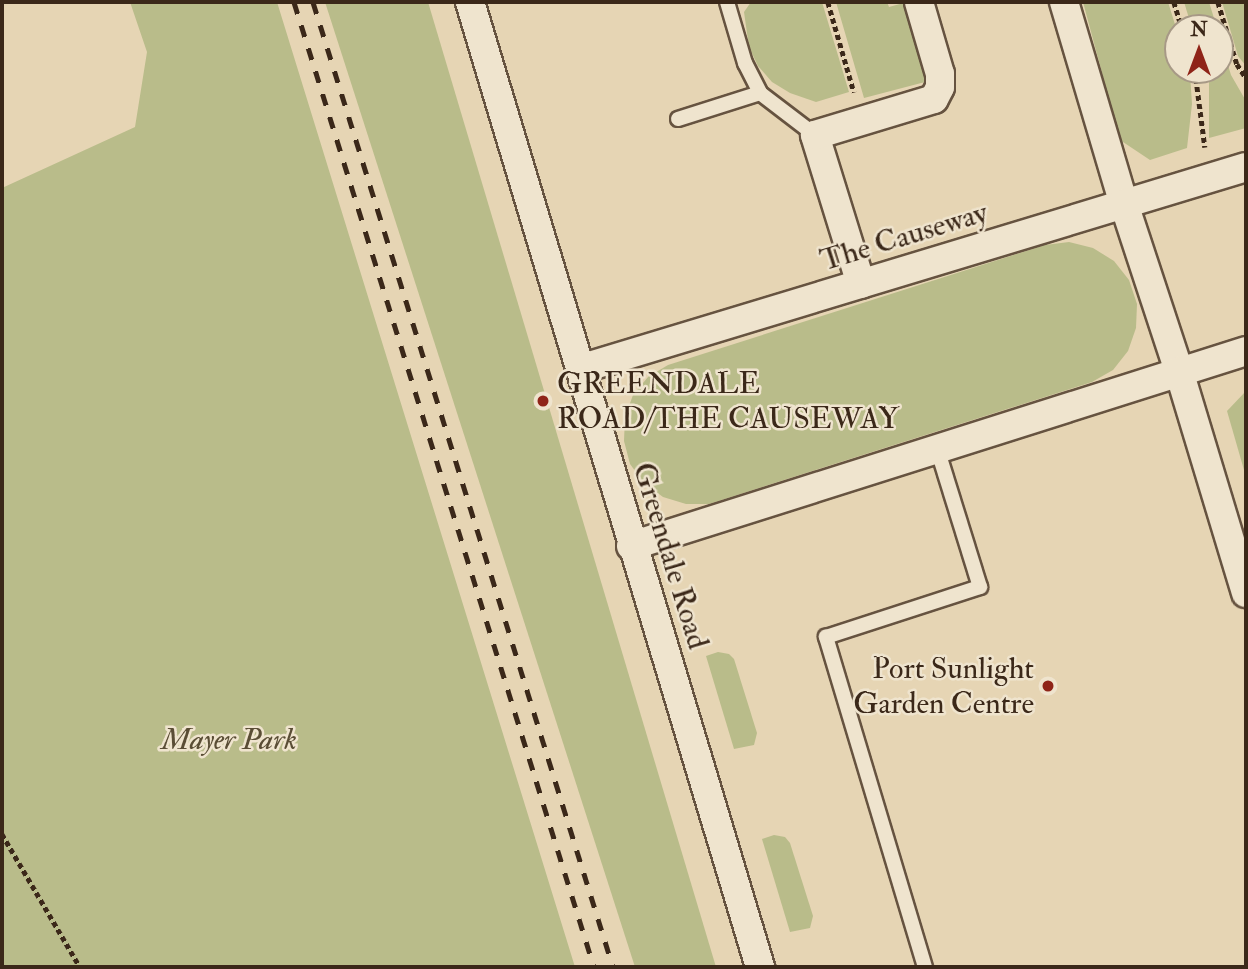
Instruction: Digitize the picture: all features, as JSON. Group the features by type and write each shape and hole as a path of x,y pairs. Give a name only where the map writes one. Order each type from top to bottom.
{"street":[{"name":"Greendale Road","path":"470,2 631,547 760,967"},
{"path":"861,284 815,135 934,99 940,87 940,74 919,2"},
{"path":"1064,2 1124,204 1180,371 1246,593"},
{"name":"The Causeway","path":"580,369 1246,167"},
{"path":"631,547 1246,351"}],"lane":[{"path":"727,2 745,63 760,93 815,135"},
{"path":"678,119 760,93"},
{"path":"925,967 826,637 980,587 937,448"}],"path":[{"path":"828,2 863,119"},
{"path":"1218,2 1237,64 1246,78"},
{"path":"1197,84 1210,179"},
{"path":"2,834 80,967"}],"green space":[{"name":"Mayer Park","path":"130,2 277,2 575,967 2,967 2,188 135,127 147,52"},
{"path":"325,2 428,2 716,967 635,967"},
{"path":"751,2 822,2 849,92 816,102 790,93 772,82 758,66 749,47 744,12"},
{"path":"836,2 887,2 889,7 907,2 928,71 925,82 864,98"},
{"path":"1083,2 1168,2 1172,14 1164,14 1164,84 1191,84 1192,104 1187,148 1150,160 1120,140"},
{"path":"1184,2 1209,2 1213,14 1188,14"},
{"path":"1222,2 1246,2 1246,66 1238,56 1234,42 1234,14 1226,14"},
{"path":"1234,80 1246,101 1246,128 1209,138 1209,84 1234,84"},
{"path":"1069,242 1093,248 1114,261 1129,280 1137,304 1136,328 1128,351 1113,370 1092,382 709,504 686,504 663,497 644,483 630,464 624,441 625,417 633,395 648,377 668,365 1045,245"},
{"path":"1246,391 1246,477 1227,411"},
{"path":"718,652 729,654 734,659 757,733 754,745 734,749 706,656"},
{"path":"774,835 785,837 790,843 813,916 810,928 790,932 762,839"}],"railway":[{"path":"294,2 594,967"},
{"path":"313,2 613,967"}],"place":[{"name":"GREENDALE ROAD/THE CAUSEWAY","path":"543,401"},
{"name":"Port Sunlight Garden Centre","path":"1048,686"}]}
